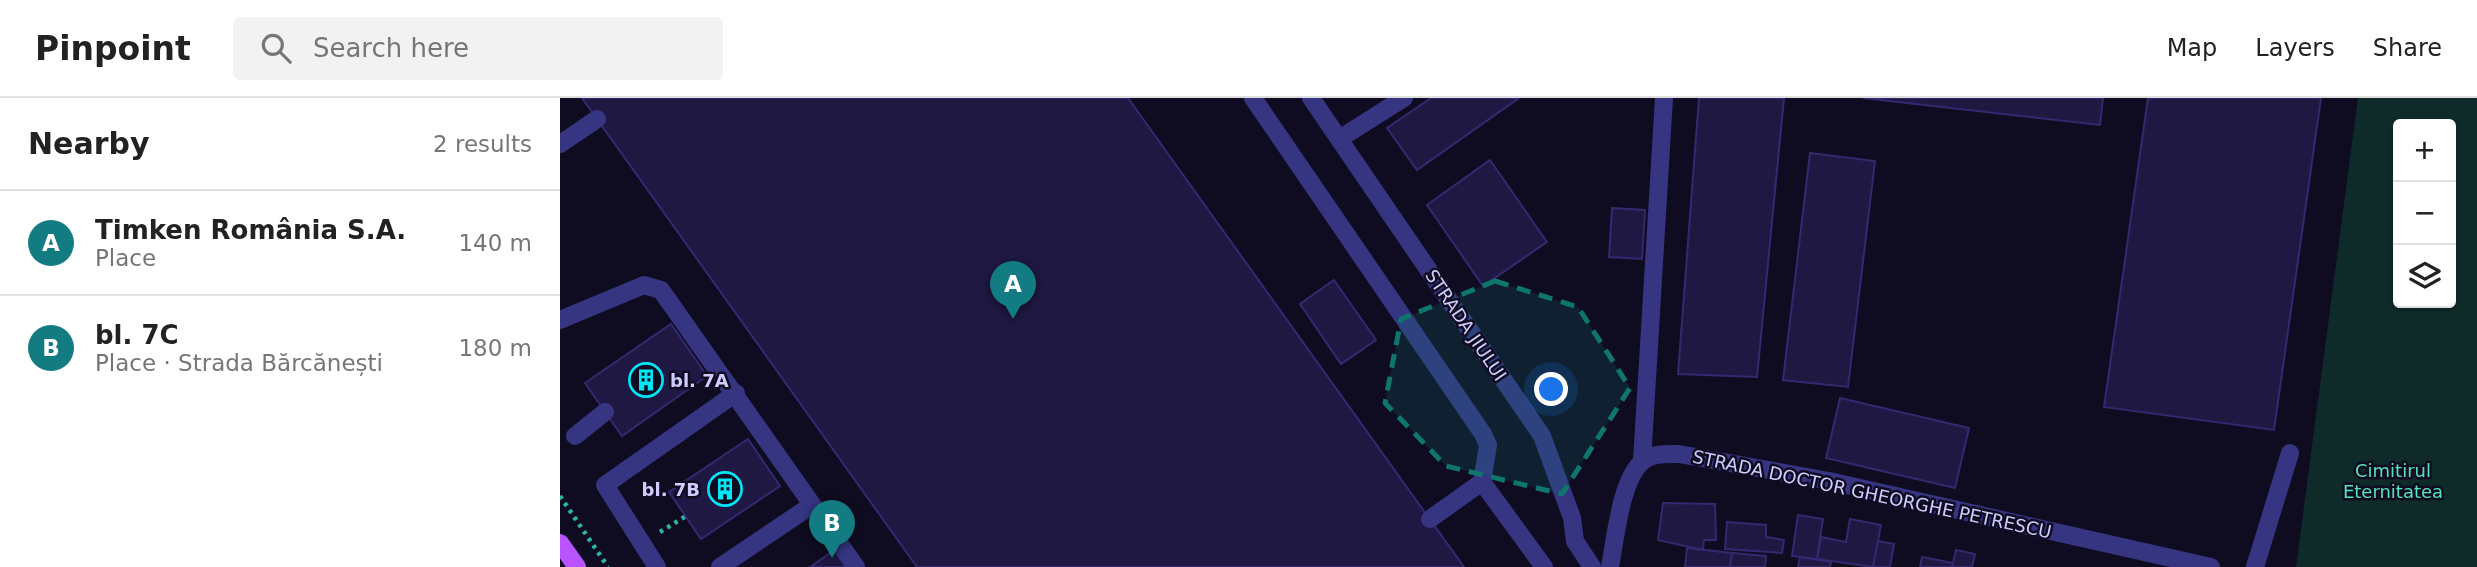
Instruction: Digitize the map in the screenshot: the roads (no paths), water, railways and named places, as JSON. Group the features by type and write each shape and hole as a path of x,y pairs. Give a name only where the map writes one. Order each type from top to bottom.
{"main road":[{"path":"560,543 577,567"}],"street":[{"path":"1253,98 1483,434 1488,446 1482,482 1430,519"},
{"name":"STRADA JIULUI","path":"1311,98 1542,436 1572,518 1575,541 1592,567"},
{"path":"1339,139 1404,98"},
{"path":"1610,567 1623,502 1632,474 1642,460 1664,98"},
{"path":"560,145 597,119"},
{"path":"560,320 644,285 661,290 856,567"},
{"path":"657,567 605,485 736,393"},
{"path":"575,436 605,412"},
{"path":"2255,567 2290,453"},
{"name":"STRADA DOCTOR GHEORGHE PETRESCU","path":"1642,460 1659,454 1679,454 1815,479 2211,567"},
{"path":"1482,482 1544,567"},
{"path":"720,567 812,505"}],"place":[{"name":"Timken România S.A.","path":"1013,319"},
{"name":"bl. 7A","path":"646,380"},
{"name":"bl. 7B","path":"725,489"},
{"name":"bl. 7C","path":"832,558"}],"park label":[{"name":"Cimitirul Eternitatea","path":"2393,480"}]}
